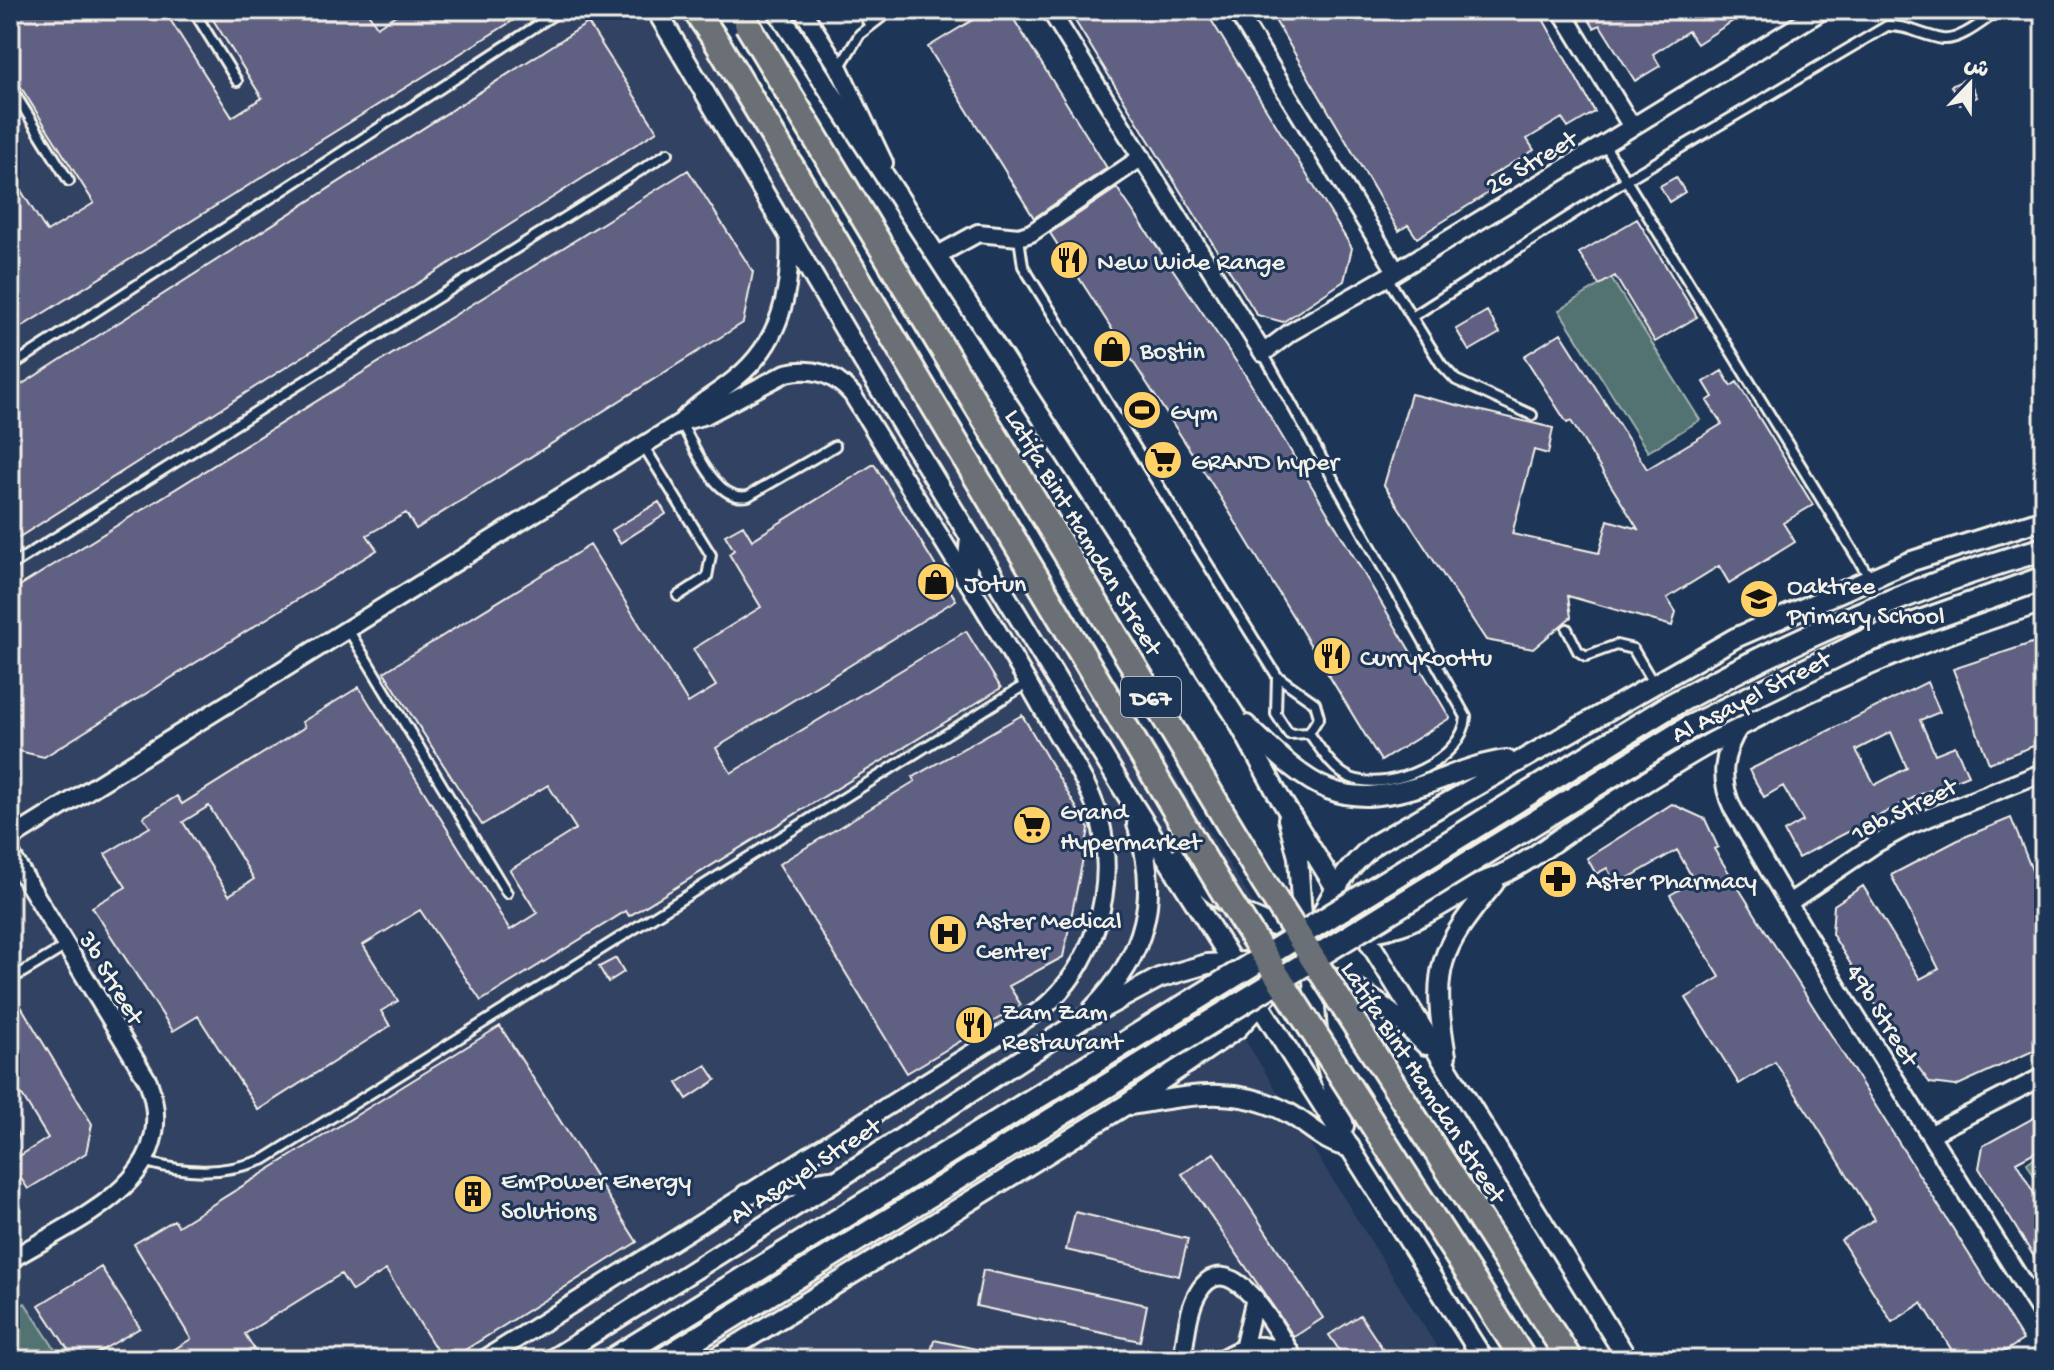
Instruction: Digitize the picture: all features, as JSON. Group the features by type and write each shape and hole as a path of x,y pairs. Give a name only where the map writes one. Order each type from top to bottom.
{"main road":[{"name":"D67","path":"695,10 717,42 1225,894 1524,1360"},
{"name":"Latifa Bint Hamdan Street","path":"743,17 1265,884 1570,1360"},
{"path":"612,1360 1670,706 1841,621 1961,575 2044,549"},
{"path":"662,1360 1688,728 1864,642 2044,578"}],"street":[{"path":"656,10 970,538 1127,795 1484,1360"},
{"name":"Latifa Bint Hamdan Street","path":"777,10 1234,714 1277,793"},
{"path":"802,10 839,68 883,161 884,176"},
{"path":"1050,10 1263,353"},
{"path":"1236,10 1392,274"},
{"path":"1561,10 1632,127"},
{"name":"26 Street","path":"1263,353 1291,332 1392,274 1823,10"},
{"path":"936,256 978,233 1019,237 1031,233 1142,157"},
{"path":"10,839 681,422 744,371 773,334 788,285 789,232"},
{"path":"483,1360 1042,1009 1061,994 1075,973 1092,940 1103,903 1105,853 1095,804 1028,683 852,394 829,375 816,371 786,373 706,415 681,422"},
{"name":"Al Asayel Street","path":"1309,933 1336,886 1355,861 1375,844 1521,758 1735,638 1869,577 2044,519"},
{"path":"966,579 970,538"},
{"name":"Al Asayel Street","path":"1500,877 1672,764 1740,726 1866,666 2044,602"},
{"path":"1234,714 1299,775 1345,795 1395,793 1473,768 1521,758"},
{"name":"49b Street","path":"1740,726 1725,758 1726,793 1840,991 2044,1317"},
{"name":"18b Street","path":"1790,902 1910,825 2044,772"},
{"path":"1277,793 1628,1360"},
{"path":"1277,793 1298,857 1309,933 1317,1032 1350,1147"},
{"path":"1127,795 1146,808 1190,872 1217,898 1253,919 1275,927 1309,933 1364,933 1416,919 1500,877"},
{"path":"1083,1019 1125,967 1147,916 1148,865 1127,795"},
{"name":"3b Street","path":"10,853 148,1081 155,1106 155,1133 146,1162"},
{"path":"1447,1066 1437,992 1440,964 1461,922 1500,877"},
{"path":"713,1360 1124,1106 1225,1039 1259,1007 1309,933"},
{"path":"1083,1019 1159,978 1233,961 1287,965 1311,969 1365,992 1389,1009 1447,1066"},
{"name":"Al Asayel Street","path":"551,1360 840,1178 1083,1019"},
{"path":"1931,1134 2044,1076"},
{"path":"1124,1106 1198,1094 1245,1095 1287,1112 1334,1142 1350,1147"},
{"path":"10,1260 119,1192 146,1162"},
{"path":"746,1194 840,1178"},
{"path":"1182,1360 1195,1300 1203,1287 1215,1279 1234,1279 1255,1298 1294,1358"},
{"path":"1244,1345 1252,1322 1255,1298"},
{"path":"1219,1360 1244,1345 1267,1346 1294,1358"}],"lane":[{"path":"193,10 237,81"},
{"path":"10,367 561,10"},
{"path":"861,10 869,24"},
{"path":"839,68 852,44 869,24 891,10"},
{"path":"1412,317 1626,180 1887,26 1901,25 1943,39 1954,38 2000,10"},
{"path":"10,86 69,181"},
{"path":"1604,144 1869,577"},
{"path":"10,566 668,153"},
{"path":"1019,237 1023,266 1277,676 1315,703 1319,717 1309,733"},
{"path":"1392,274 1412,317 1456,380 1532,415"},
{"path":"1263,353 1466,717 1461,740 1443,757 1400,777 1387,779 1362,780 1341,772 1309,733"},
{"path":"681,422 721,489 736,497 748,496 835,446"},
{"path":"643,445 711,555 707,577 678,596"},
{"path":"1567,629 1578,651 1586,656 1616,645 1633,649 1654,684"},
{"path":"349,631 507,893"},
{"path":"1277,676 1279,722 1289,734 1309,733"},
{"path":"146,1162 194,1172 242,1167 265,1159 1028,683"},
{"path":"10,980 66,946"}],"shaded area":[{"path":"10,10 704,10 1281,948 1214,990 1445,1360 10,1360"}],"green space":[{"path":"1611,278 1700,420 1648,452 1559,310"},
{"path":"2044,1151 2044,1194 2027,1163"},
{"path":"25,1303 62,1360 10,1360 10,1312"}],"building":[{"path":"10,10 164,10 232,117 262,98 207,10 366,10 377,27 404,10 530,10 10,334 10,173 47,232 94,203 10,70"},
{"path":"989,10 1008,10 1107,168 1034,218 928,47"},
{"path":"1078,10 1205,10 1352,248 1344,281 1283,322 1257,315 1075,21"},
{"path":"1269,10 1538,10 1595,112 1568,128 1562,118 1527,139 1534,150 1489,177 1496,188 1417,238 1408,225 1399,231"},
{"path":"1583,10 1750,10 1697,44 1688,31 1653,54 1660,66 1635,81 1600,25 1594,28"},
{"path":"588,23 657,131 10,543 10,392"},
{"path":"1968,78 1977,97 1960,105 1951,86"},
{"path":"688,170 753,272 743,323 416,529 406,513 367,535 377,550 44,757 10,749 10,592"},
{"path":"1676,177 1685,192 1669,202 1660,186"},
{"path":"1117,188 1246,376 1450,718 1381,761 1219,495 1050,233"},
{"path":"1637,219 1697,317 1655,342 1615,276 1599,285 1579,253"},
{"path":"1487,311 1500,333 1469,351 1456,329"},
{"path":"1561,333 1647,469 1722,424 1707,401 1713,397 1704,382 1722,371 1731,386 1737,382 1813,505 1783,523 1795,542 1729,583 1719,566 1667,598 1676,612 1672,626 1568,596 1571,617 1533,649 1486,640 1384,485 1411,394 1553,428 1548,454 1534,450 1512,534 1599,553 1608,520 1638,529 1571,421 1567,423 1524,356"},
{"path":"874,464 956,600 716,748 731,773 966,631 1001,688 629,916 626,911 481,1001 420,910 363,945 398,1001 381,1011 390,1026 258,1110 198,1016 173,1031 92,907 126,887 105,854 150,827 143,817 177,796 182,804 305,727 302,722 359,687 510,930 537,913 510,870 576,829 548,785 482,825 384,672 590,545 688,703 716,686 693,649 761,607 729,554 734,550 725,535 743,525 752,540","holes":["209,806 254,879 229,895 183,822"]},
{"path":"659,502 666,514 620,543 612,530"},
{"path":"2044,639 2044,742 1989,763 1953,669"},
{"path":"1927,682 1940,712 1920,720 1935,754 1955,746 1968,775 1919,795 1798,858 1784,832 1803,821 1783,786 1764,797 1749,770","holes":["1891,732 1907,768 1875,785 1856,750"]},
{"path":"1022,715 1089,829 1063,957 1009,986 1021,1005 907,1073 779,864 915,781 913,777"},
{"path":"1672,804 1705,819 1718,847 1714,849 2023,1340 1991,1360 1958,1360 1922,1303 1892,1322 1841,1240 1875,1219 1818,1128 1775,1062 1739,1084 1686,998 1720,977 1670,895 1694,881 1677,850 1616,885 1607,868 1596,874 1587,858"},
{"path":"2011,818 2044,900 2044,1046 1956,1086 1930,1083 1897,1039 1832,934 1834,905 1863,886 1920,979 1939,969 1891,875 1962,838"},
{"path":"616,958 624,972 608,982 599,967"},
{"path":"10,988 92,1124 86,1153 28,1189 10,1162 48,1138 10,1076"},
{"name":"EmPower Energy Solutions","path":"500,1026 637,1242 449,1360 443,1360 386,1270 352,1291 341,1274 245,1334 261,1360 157,1360 191,1339 134,1244 174,1220 178,1226"},
{"path":"706,1065 716,1080 687,1099 677,1083"},
{"path":"2044,1112 2044,1147 2016,1162 2044,1211 2044,1273 1979,1168 1983,1146"},
{"path":"1214,1153 1323,1318 1294,1337 1182,1174"},
{"path":"1075,1212 1188,1239 1179,1276 1066,1250"},
{"path":"101,1267 140,1328 85,1360 75,1360 39,1305"},
{"path":"983,1270 1147,1305 1140,1341 976,1306"},
{"path":"1360,1315 1390,1360 1346,1360 1329,1335"},
{"path":"934,1340 995,1353 994,1360 929,1360"}],"place":[{"name":"New Wide Range","path":"1069,260"},
{"name":"Bostin","path":"1112,349"},
{"name":"Gym","path":"1142,410"},
{"name":"GRAND hyper","path":"1163,460"},
{"name":"Jotun","path":"936,582"},
{"name":"Oaktree Primary School","path":"1759,599"},
{"name":"CurryKoottu","path":"1332,656"},
{"name":"Grand Hypermarket","path":"1032,825"},
{"name":"Aster Pharmacy","path":"1558,879"},
{"name":"Aster Medical Center","path":"948,934"},
{"name":"Zam Zam Restaurant","path":"974,1025"},
{"name":"EmPower Energy Solutions","path":"473,1194"}]}
